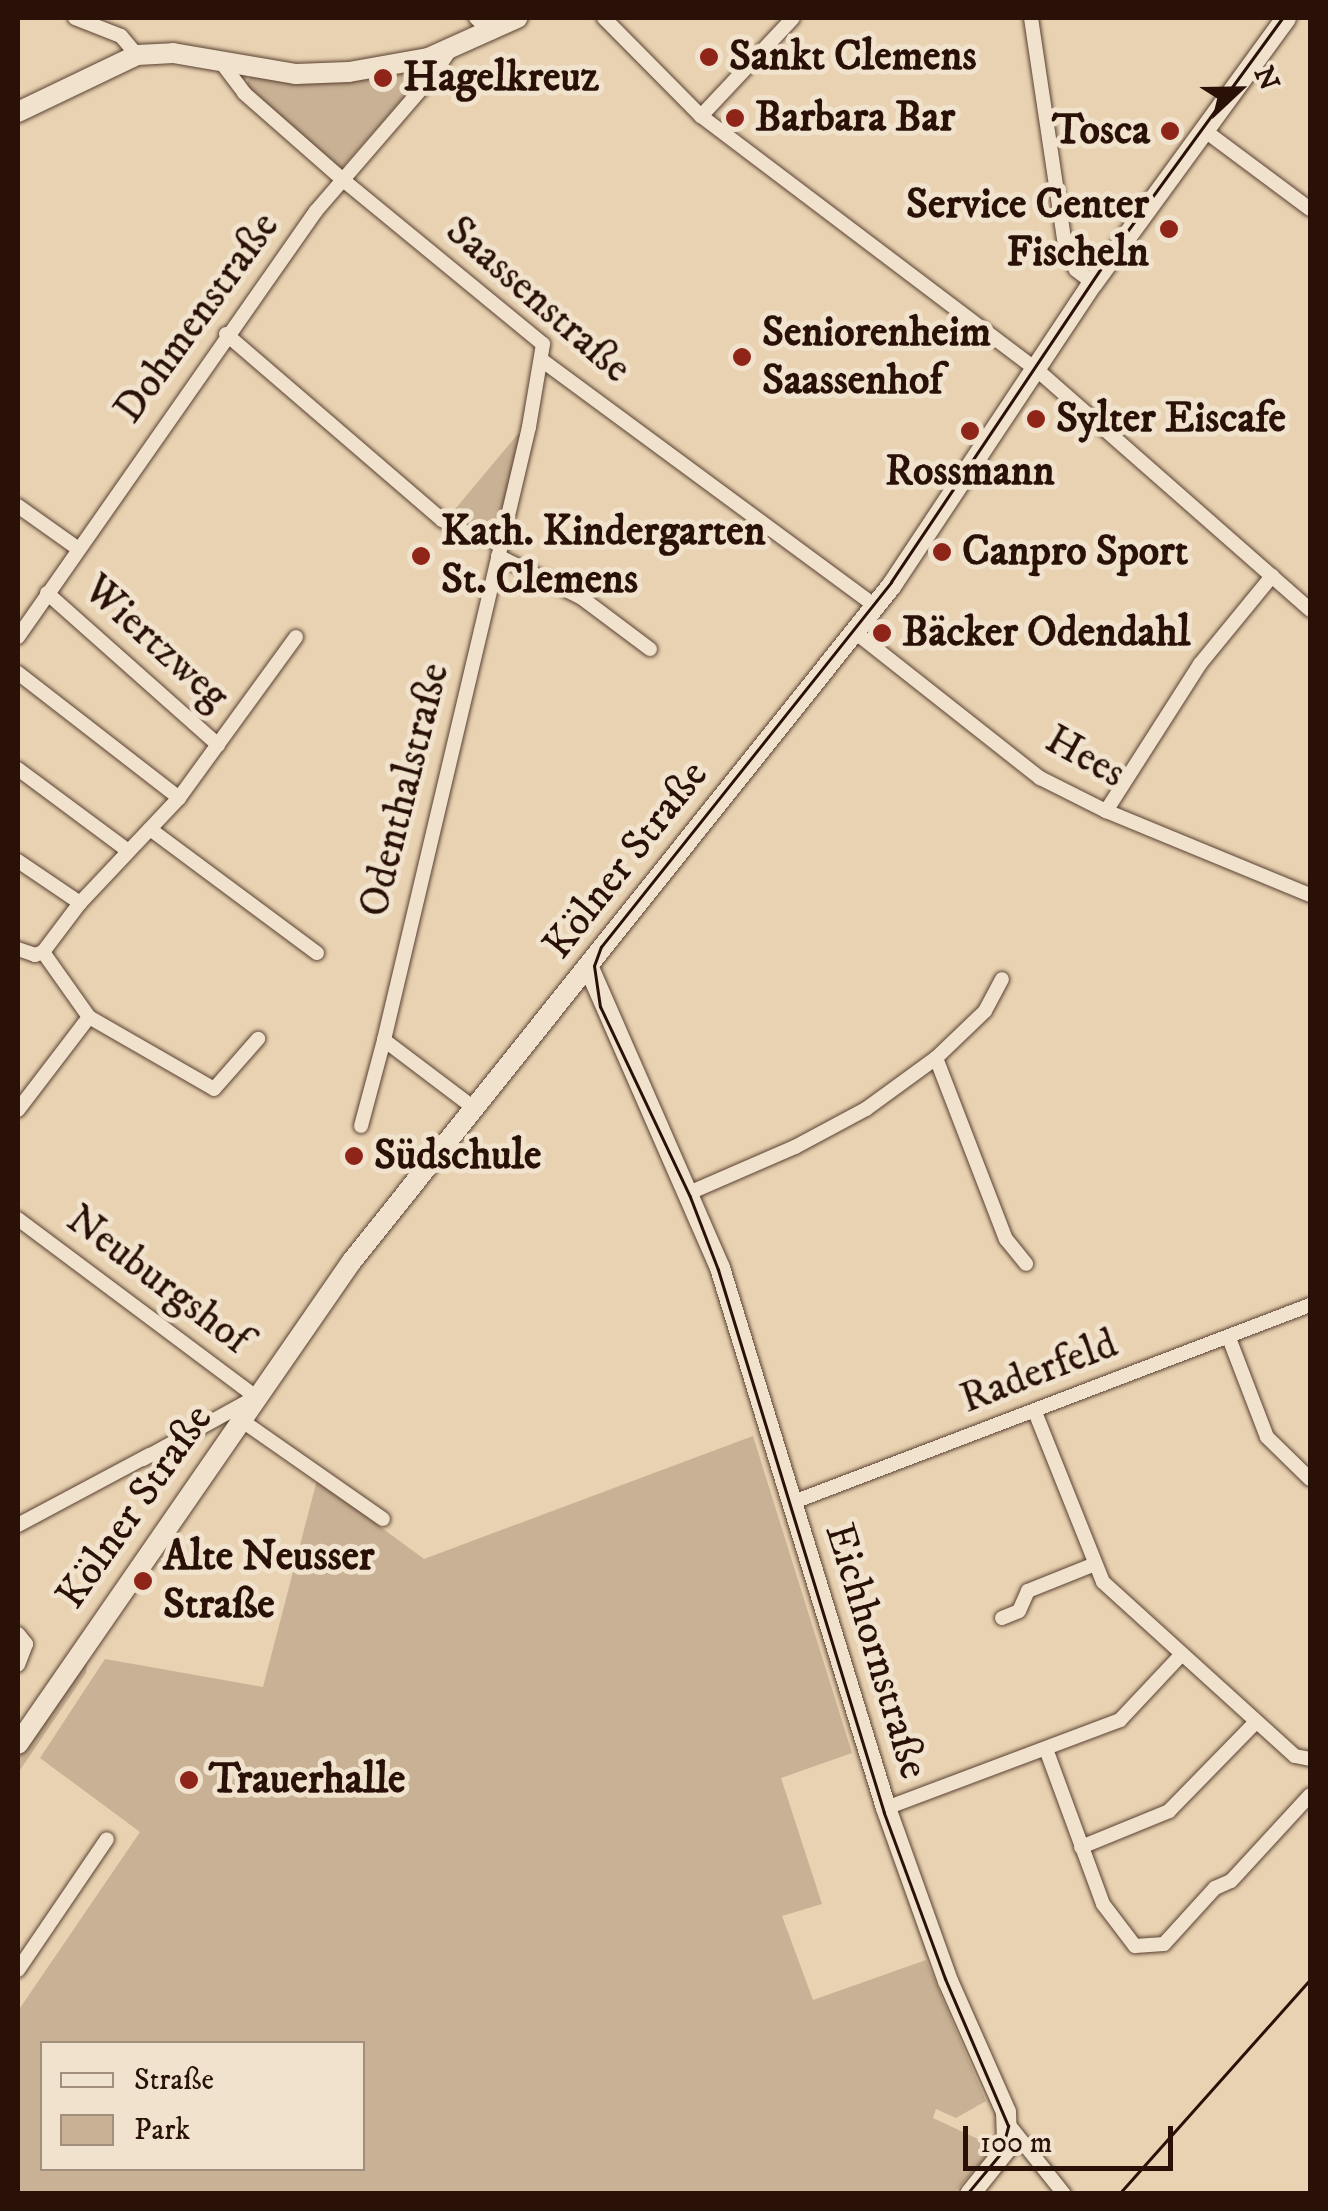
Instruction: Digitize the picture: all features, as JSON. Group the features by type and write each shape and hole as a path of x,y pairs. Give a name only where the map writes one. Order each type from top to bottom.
{"main road":[{"path":"18,112 137,55 172,53 322,74 438,55 484,25 517,18"},
{"name":"Kölner Straße","path":"18,1744 352,1260 590,968 875,606 1093,284 1286,18"},
{"name":"Eichhornstraße","path":"590,968 730,1296 886,1808 948,1981 1010,2125"},
{"path":"562,1001 586,996 608,1010"},
{"path":"970,2194 1007,2148 1010,2125"}],"street":[{"path":"75,18 121,36 137,55"},
{"path":"604,18 702,116 1036,369 1310,610"},
{"path":"702,116 793,18"},
{"path":"1031,18 1066,251 1076,270 1093,284"},
{"name":"Dohmenstraße","path":"18,637 226,334 342,179 431,78 438,55"},
{"name":"Saassenstraße","path":"220,62 244,93 342,179 542,344 543,361 875,606"},
{"path":"1204,130 1310,209"},
{"path":"226,334 442,520 582,598 650,649"},
{"name":"Odenthalstraße","path":"361,1126 543,361"},
{"path":"18,506 78,548"},
{"path":"1106,811 1200,664 1272,576"},
{"name":"Wiertzweg","path":"47,594 218,745"},
{"name":"Hees","path":"855,632 1040,778 1106,811 1310,894"},
{"path":"18,948 36,955 43,952 80,903 179,798 296,637"},
{"path":"18,673 179,798"},
{"path":"18,769 127,850"},
{"path":"150,829 317,953"},
{"path":"18,861 80,903"},
{"path":"43,952 89,1017 214,1089 258,1039"},
{"path":"689,1193 833,1128 936,1058 985,1011 1002,980"},
{"path":"18,1110 89,1017"},
{"path":"384,1040 474,1108"},
{"path":"936,1058 1006,1239 1026,1264"},
{"name":"Neuburgshof","path":"18,1219 256,1397"},
{"name":"Raderfeld","path":"791,1503 1310,1306"},
{"path":"1229,1338 1267,1438 1310,1478"},
{"path":"18,1525 256,1397"},
{"path":"1036,1412 1103,1582 1295,1756 1310,1759"},
{"path":"241,1420 383,1520"},
{"path":"1002,1618 1019,1612 1028,1592 1095,1564"},
{"path":"18,1634 26,1644 18,1665"},
{"path":"886,1808 1120,1720 1181,1655"},
{"path":"1081,1847 1169,1811 1256,1722"},
{"path":"1046,1750 1103,1904 1136,1946 1164,1944 1214,1888 1231,1882 1310,1795"},
{"path":"18,1970 107,1839"},
{"name":"Eichhornstraße","path":"1010,2125 1064,2194"}],"green space":[{"path":"412,70 421,74 420,79 340,170 245,87 251,75"},
{"path":"518,434 523,435 504,511 492,524 477,527 451,514"},
{"path":"753,1436 852,1753 781,1778 822,1904 782,1916 813,2000 926,1960 986,2101 956,2118 936,2109 933,2118 995,2147 954,2193 18,2194 18,2011 140,1832 40,1758 105,1659 263,1687 317,1480 424,1559"},
{"path":"88,1655 86,1673 18,1773 18,1758"}],"tram line":[{"path":"967,2194 1001,2153 1008,2126 945,1979 884,1813 718,1270 690,1197 600,1007 594,966 601,947 891,582 1113,251 1282,18"},
{"path":"1119,2194 1310,1980"}],"place":[{"name":"Sankt Clemens","path":"709,57"},
{"name":"Hagelkreuz","path":"383,78"},
{"name":"Barbara Bar","path":"735,118"},
{"name":"Tosca","path":"1170,131"},
{"name":"Service Center Fischeln","path":"1169,229"},
{"name":"Seniorenheim Saassenhof","path":"742,357"},
{"name":"Sylter Eiscafe","path":"1036,419"},
{"name":"Rossmann","path":"970,431"},
{"name":"Canpro Sport","path":"942,552"},
{"name":"Kath. Kindergarten St. Clemens","path":"421,556"},
{"name":"Bäcker Odendahl","path":"882,633"},
{"name":"Südschule","path":"354,1156"},
{"name":"Alte Neusser Straße","path":"143,1581"},
{"name":"Trauerhalle","path":"189,1780"}]}
